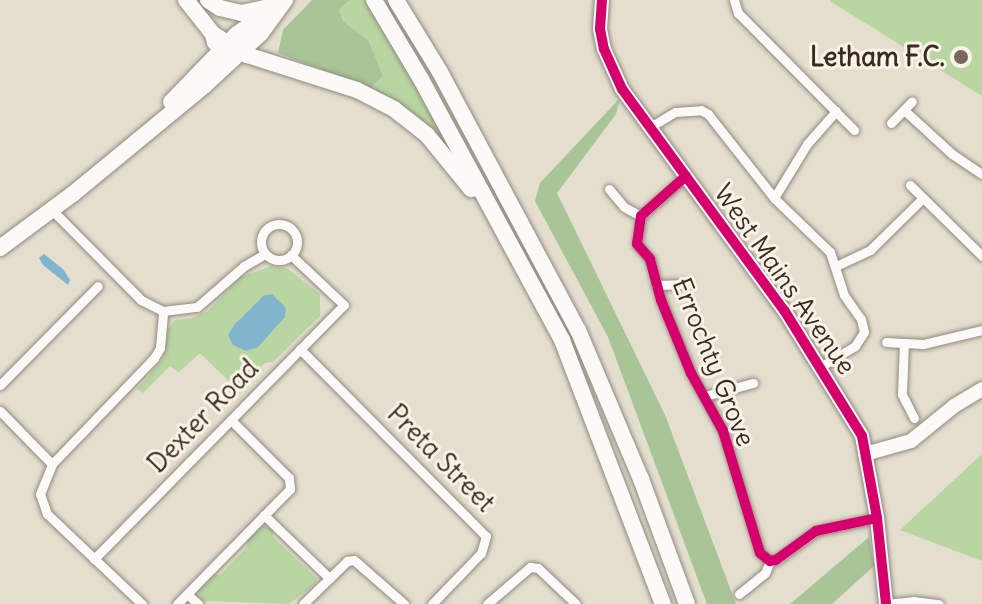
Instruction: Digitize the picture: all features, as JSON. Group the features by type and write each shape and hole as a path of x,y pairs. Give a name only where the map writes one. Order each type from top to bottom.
{"highway":[{"path":"144,133 207,62 216,46 213,34 186,0"},
{"path":"200,0 238,43"},
{"path":"208,0 220,8 241,13 260,11 284,1"},
{"path":"374,0 562,340 663,604"},
{"path":"396,0 440,72"},
{"path":"403,0 578,330 641,479 687,604"},
{"path":"207,62 261,33 284,1"},
{"path":"213,34 357,90 409,119 450,159 505,236"},
{"path":"0,248 52,210 144,133 238,43"}],"street":[{"name":"West Mains Avenue","path":"602,0 600,29 614,76 784,310 862,436 877,518 886,604"},
{"path":"734,0 738,13 854,130"},
{"path":"891,123 912,101"},
{"path":"650,127 675,112 701,110 708,114 774,198 823,242 836,266 844,295 861,319 864,332 855,346 820,367"},
{"path":"904,110 952,154 982,174"},
{"path":"774,198 807,144 836,111"},
{"path":"609,189 624,207 641,216 686,176"},
{"path":"910,185 982,256"},
{"path":"836,266 870,250 923,198"},
{"path":"52,210 141,300 163,311 197,307 244,266 265,254"},
{"name":"Errochty Grove","path":"641,216 637,244 650,259 656,285 691,373 723,431 755,542 760,553 770,561"},
{"path":"278,223 289,226 296,235 297,246 291,255 275,260 265,254 260,243 263,232 278,223"},
{"name":"Dexter Road","path":"94,559 344,305 291,255"},
{"path":"656,285 688,284"},
{"path":"0,385 98,286"},
{"path":"142,604 47,514 40,494 52,464 154,358 160,348 163,311"},
{"path":"886,342 923,344 982,330"},
{"path":"904,343 902,394 914,418"},
{"name":"Preta Street","path":"300,349 486,536 480,555 432,604"},
{"path":"705,396 753,383"},
{"path":"865,454 911,441 954,406 982,389"},
{"path":"0,411 52,464"},
{"path":"177,604 290,489 289,478 231,420"},
{"path":"264,515 329,578"},
{"path":"739,594 765,573 770,561 788,554 816,531 877,518"},
{"path":"303,604 347,561 354,560 404,604"},
{"path":"487,604 530,567 538,568 576,604"},
{"path":"187,594 198,604"},
{"path":"886,604 913,601 939,604"}],"green space":[{"path":"312,0 350,0 339,10 343,21 369,41 383,76 371,88 278,53 283,30"},
{"path":"350,0 372,0 473,176 448,149 371,88 383,76 369,41 343,21 339,10"},
{"name":"Letham F.C.","path":"831,0 982,0 982,96 830,1"},
{"path":"620,98 616,114 557,193 665,415 736,604 707,604 608,337 535,201 540,183"},
{"path":"272,266 288,269 320,294 320,316 273,362 265,363 238,390 200,353 179,372 170,366 143,393 137,389 163,359 168,329 175,320 192,318 208,311 240,277"},
{"path":"982,454 982,561 900,530"},
{"path":"261,525 273,529 273,537 317,579 315,584 289,604 202,601 197,589 213,574 220,575 247,547 247,539"},
{"path":"869,537 874,566 832,604 790,604"}],"water":[{"path":"44,254 63,269 70,280 68,285 43,265 39,258"},
{"path":"272,294 286,308 285,317 258,347 246,351 233,345 228,335 234,325 263,296"}],"cycle path":[{"path":"602,0 600,29 604,49 622,89 784,310 862,436 877,518 886,604"},
{"path":"686,176 641,216 637,244 650,259 661,300 691,373 723,431 760,553 770,561 776,560 816,531 877,518"}],"place":[{"name":"Letham F.C.","path":"961,57"}]}
